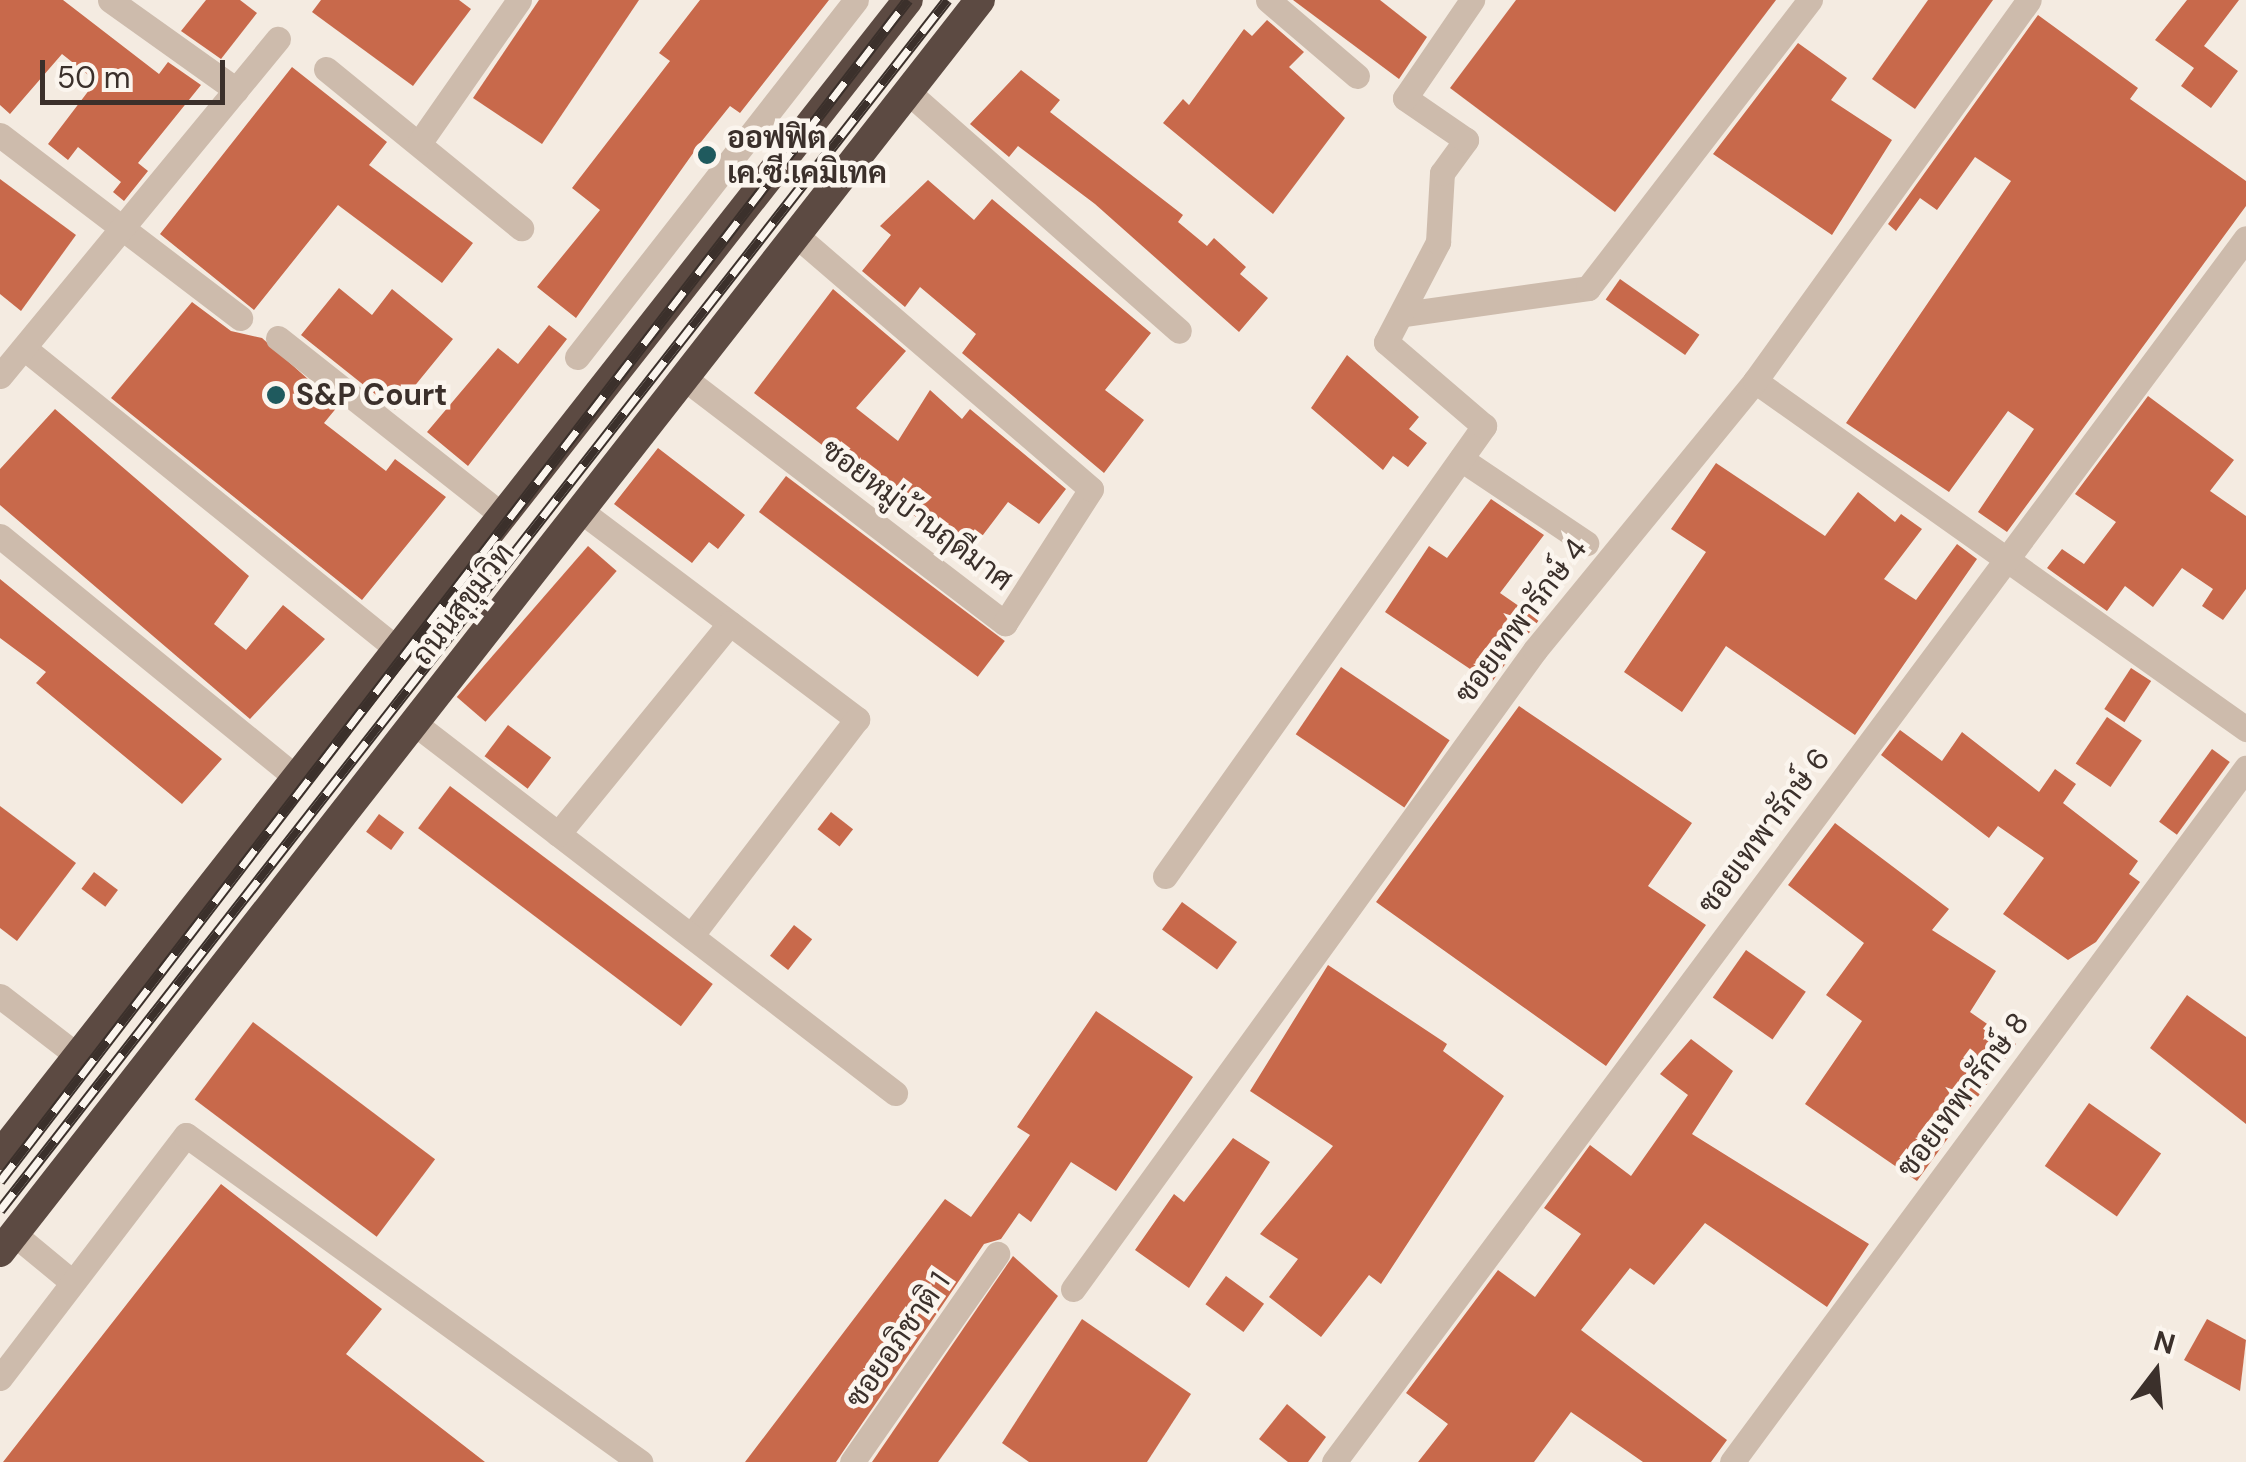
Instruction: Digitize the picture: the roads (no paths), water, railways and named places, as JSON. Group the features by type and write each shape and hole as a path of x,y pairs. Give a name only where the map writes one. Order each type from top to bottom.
{"highway":[{"name":"ถนนสุขุมวิท","path":"0,1155 908,0"},
{"name":"ถนนสุขุมวิท","path":"5,1237 414,723 980,0"}],"street":[{"path":"110,0 236,90"},
{"path":"420,142 519,0"},
{"path":"577,357 856,0"},
{"path":"1268,0 1357,76"},
{"path":"1165,876 1484,426 1386,342 1404,314 1438,242 1442,173 1466,140 1405,98 1472,0"},
{"path":"1404,314 1588,288 1810,0"},
{"name":"ซอยเทพารักษ์ 4","path":"1074,1289 1535,650 1755,381 2029,0"},
{"path":"0,376 278,38"},
{"path":"326,69 420,142 520,228"},
{"path":"908,92 1179,331"},
{"path":"0,135 240,318"},
{"name":"ซอยหมู่บ้านฤดีมาศ","path":"684,378 1006,624 1087,509 1091,489 796,236"},
{"name":"ซอยเทพารักษ์ 6","path":"1334,1462 2246,238"},
{"path":"278,338 503,516"},
{"path":"24,348 398,650"},
{"path":"1755,381 2010,557 2246,729"},
{"path":"1461,458 1586,543"},
{"path":"580,510 857,719 691,936"},
{"path":"0,536 298,779"},
{"path":"558,834 730,623"},
{"path":"414,723 895,1093"},
{"name":"ซอยเทพารักษ์ 8","path":"1732,1462 2246,768"},
{"path":"0,996 78,1056"},
{"path":"0,1378 186,1135 640,1462"},
{"path":"5,1237 72,1281"},
{"name":"ซอยอภิชาติ 1","path":"852,1462 997,1254"}],"railway":[{"path":"0,1181 908,0"},
{"path":"0,1210 947,0"}],"place":[{"name":"ออฟฟิต เค.ซี.เคมิเทค","path":"707,155"},
{"name":"S&P Court","path":"276,395"}]}
